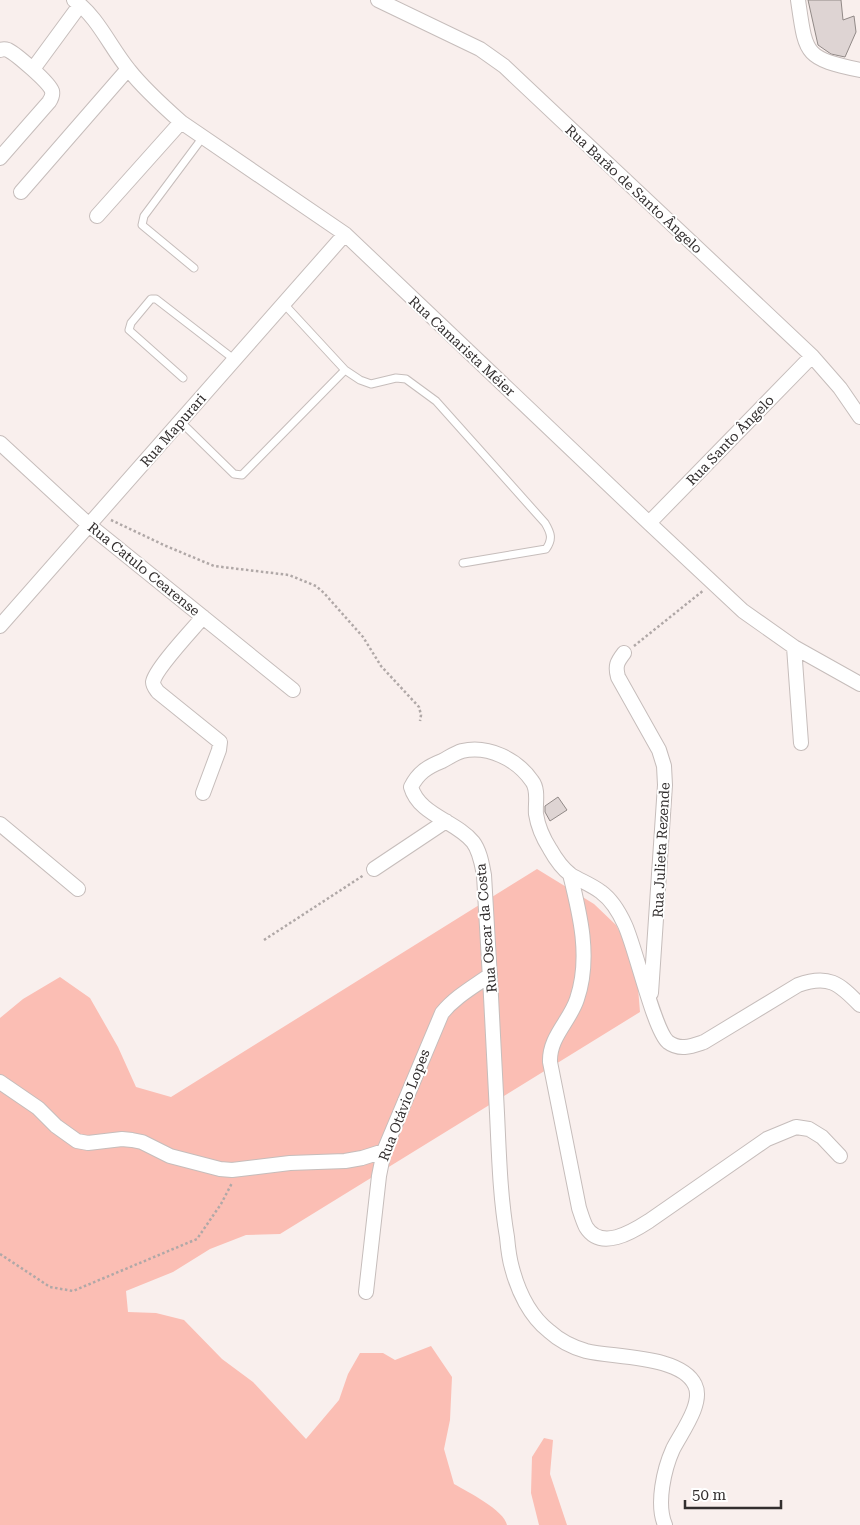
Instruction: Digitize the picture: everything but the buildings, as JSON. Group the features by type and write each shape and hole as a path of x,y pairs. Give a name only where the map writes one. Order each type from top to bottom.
{"street":[{"name":"Rua Barão de Santo Ângelo","path":"378,0 480,49 504,66 812,356 840,388 860,416"},
{"path":"798,0 803,36 813,55 829,63 860,70"},
{"path":"33,69 77,2"},
{"name":"Rua Camarista Méier","path":"77,2 92,18 128,69 159,103 181,122 345,234 743,610 794,647 860,684"},
{"path":"0,50 8,50 33,69 52,90 49,102 0,158"},
{"path":"21,192 128,69"},
{"path":"98,216 181,122"},
{"name":"Rua Mapurari","path":"0,626 345,234"},
{"name":"Rua Santo Ângelo","path":"649,523 812,356"},
{"name":"Rua Catulo Cearense","path":"0,443 89,525 293,690"},
{"path":"203,617 158,671 153,683 158,692 220,742 219,750 203,793"},
{"path":"794,647 801,743"},
{"name":"Rua Julieta Rezende","path":"624,653 615,668 618,677 659,750 664,766 665,785 650,1001"},
{"name":"Rua Oscar da Costa","path":"665,1525 661,1508 665,1472 673,1450 694,1408 697,1396 695,1385 688,1375 669,1364 642,1358 588,1351 566,1343 547,1330 532,1313 518,1288 511,1266 502,1206 484,875 475,844 463,832 424,806 414,797 411,787 417,776 429,766 462,751 490,751 513,762 532,781 536,792 538,825 550,850 570,874 603,893 616,909 625,925 634,946 658,1024 667,1041 682,1048 704,1042 798,985 811,980 823,979 834,982 860,1005"},
{"path":"374,869 446,821"},
{"path":"0,824 78,889"},
{"path":"570,874 582,930 583,955 581,979 577,999 552,1046 550,1062 578,1208 586,1227 593,1235 603,1239 619,1237 632,1232 767,1139 796,1127 809,1129 822,1137 840,1156"},
{"name":"Rua Otávio Lopes","path":"366,1292 378,1176 384,1151 442,1013 456,998 490,975"},
{"path":"0,1082 38,1108 56,1126 77,1141 88,1143 122,1139 132,1140 142,1142 170,1156 220,1169 240,1169 290,1163 345,1161 384,1151"}],"lane":[{"path":"194,268 142,225 142,220 203,137"},
{"path":"183,378 129,330 131,323 151,299 156,299 235,360"},
{"path":"284,304 345,370 360,380 371,384 396,378 406,379 436,402 551,533 551,542 546,549 463,563"},
{"path":"181,420 234,474 242,475 345,370"}],"path":[{"path":"99,513 166,546 214,566 289,576 316,586 363,637 381,666 419,707 420,721"},
{"path":"624,653 713,583"},
{"path":"264,940 374,869"},
{"path":"0,1254 50,1287 73,1291 197,1239 221,1204 240,1169"}],"shaded area":[{"path":"537,869 594,904 616,925 636,963 640,1012 280,1234 246,1235 210,1249 173,1272 126,1291 128,1312 156,1313 184,1320 222,1359 253,1382 306,1439 339,1400 348,1374 360,1353 383,1353 395,1360 431,1346 452,1377 450,1420 444,1449 454,1484 493,1508 507,1525 0,1525 0,1018 23,999 60,977 90,998 118,1047 136,1087 171,1097"},
{"path":"544,1438 553,1440 550,1474 567,1525 539,1525 531,1493 532,1457"}]}
